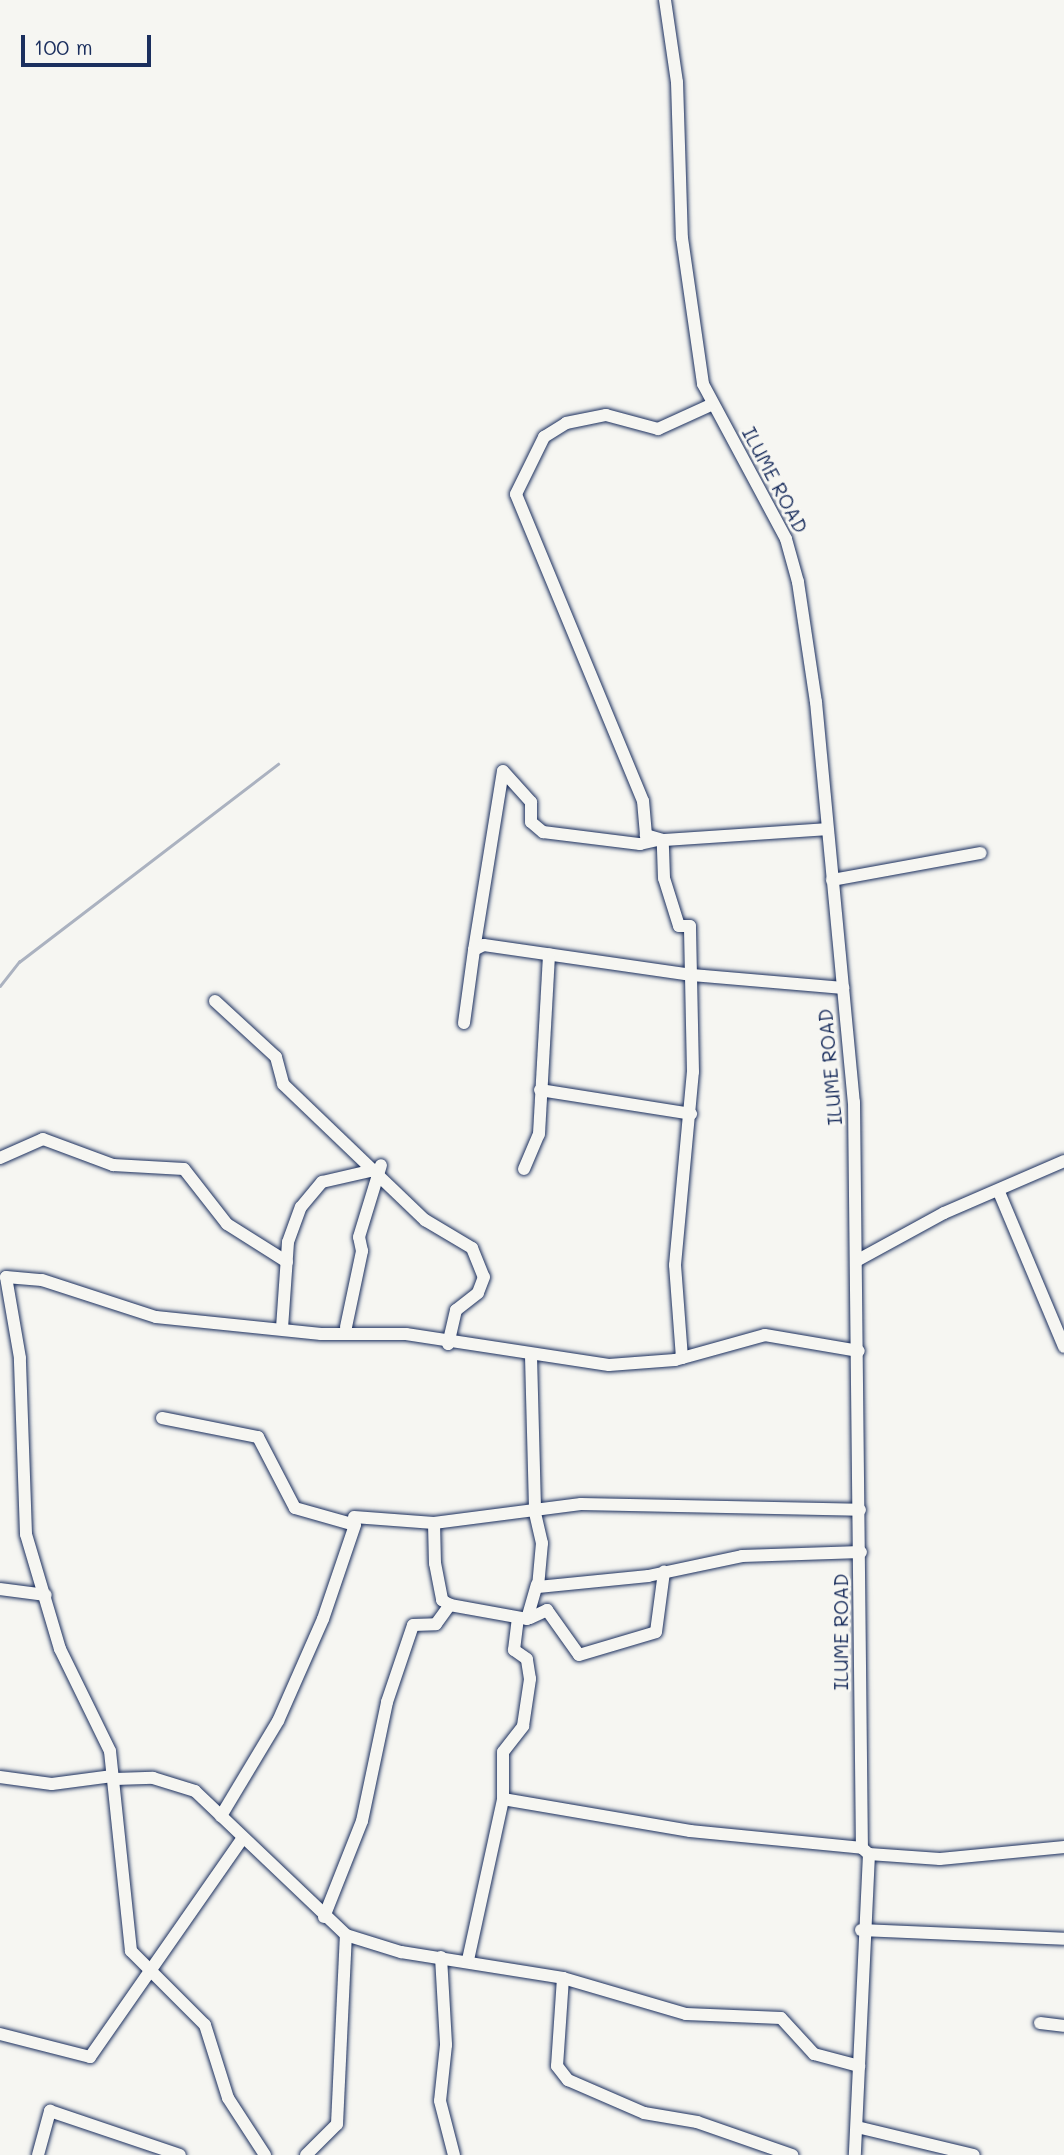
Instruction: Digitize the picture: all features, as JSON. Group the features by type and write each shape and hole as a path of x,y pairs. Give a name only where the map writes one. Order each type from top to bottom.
{"street":[{"name":"ILUME ROAD","path":"664,0 677,82 689,300 711,405 760,487 793,560 816,702 855,1102 865,1851 855,2155"},
{"path":"660,840 646,835 643,801 516,494 544,437 566,423 606,415 658,429 711,405"},
{"path":"464,1023 503,771 531,802 531,822 543,832 640,844 660,840 827,829"},
{"path":"660,840 664,878 679,926 690,926 691,1114 675,1265 682,1359"},
{"path":"832,880 981,853"},
{"path":"474,950 484,945 692,975 843,988"},
{"path":"524,1169 538,1134 549,954"},
{"path":"215,1001 276,1058 283,1084 378,1169 425,1220 472,1248 481,1267 481,1287 456,1310 449,1344"},
{"path":"540,1090 691,1114"},
{"path":"0,1158 43,1139 113,1165 184,1169 227,1224 287,1262"},
{"path":"858,1260 944,1213 999,1192 1064,1161"},
{"path":"282,1328 287,1262 294,1221 322,1182 378,1169"},
{"path":"346,1327 359,1237 378,1169"},
{"path":"999,1192 1064,1347"},
{"path":"265,2155 228,2098 205,2025 172,1985 152,1973 131,1951 126,1924 113,1778 101,1724 60,1649 26,1534 20,1358 6,1277 41,1280 156,1317 282,1328 406,1334 449,1344 609,1365 682,1359 765,1335 859,1351"},
{"path":"468,1960 503,1799 503,1752 523,1726 530,1679 527,1659 514,1650 537,1584 542,1543 534,1508 531,1356"},
{"path":"162,1418 258,1437 295,1508 355,1525 323,1619 278,1721 221,1816"},
{"path":"354,1517 434,1523 581,1504 860,1510"},
{"path":"434,1523 439,1582 450,1605"},
{"path":"537,1584 664,1572 742,1556 860,1552"},
{"path":"450,1605 524,1619 547,1610 579,1655 656,1632 664,1572"},
{"path":"0,1588 46,1595"},
{"path":"324,1917 362,1821 387,1702 410,1630 416,1622 436,1624 450,1605"},
{"path":"0,1777 52,1784 113,1778 168,1780 195,1791 346,1936 441,1957 563,1978 686,2014 782,2018 814,2054 859,2066"},
{"path":"503,1799 690,1831 940,1859 1064,1847"},
{"path":"0,2034 90,2057 152,1973 243,1838"},
{"path":"861,1930 1064,1939"},
{"path":"306,2155 337,2124 346,1936"},
{"path":"441,1957 446,2021 440,2101 454,2155"},
{"path":"563,1978 557,2066 568,2080 644,2113 697,2122 792,2155"},
{"path":"1040,2023 1064,2026"},
{"path":"38,2155 50,2111 181,2155"},
{"path":"857,2127 974,2155"}],"waterway":[{"path":"0,986 19,962 278,764"}]}
